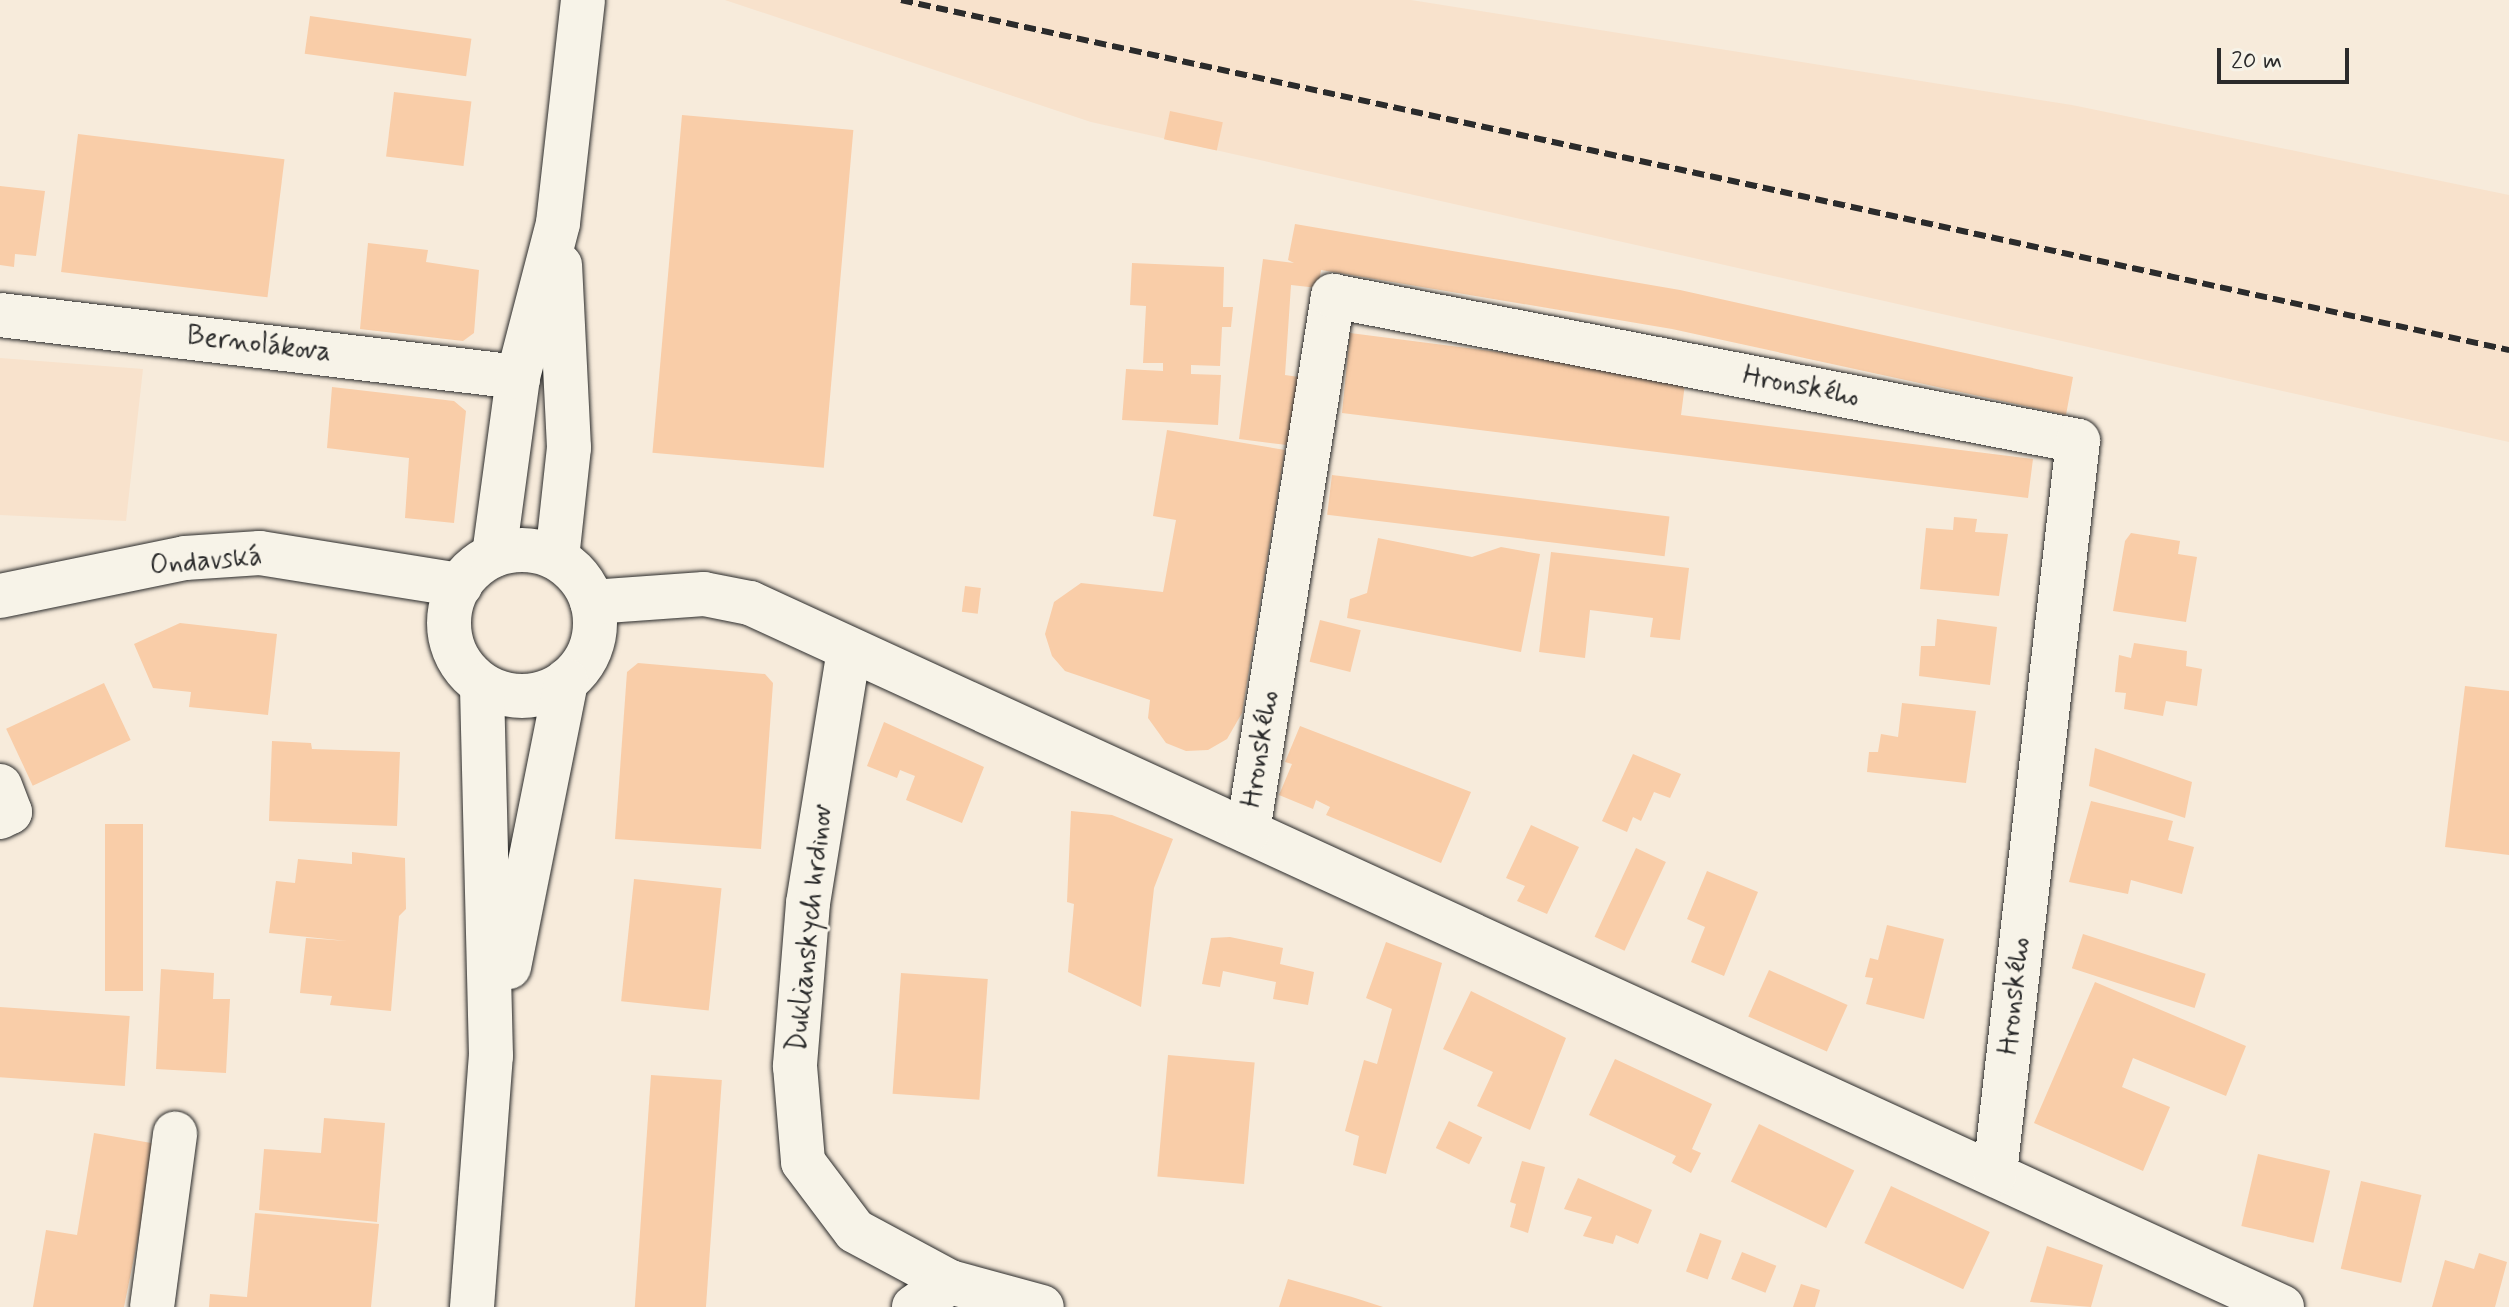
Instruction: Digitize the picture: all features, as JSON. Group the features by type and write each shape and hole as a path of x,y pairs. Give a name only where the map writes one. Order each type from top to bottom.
{"street":[{"path":"494,555 518,377 558,223 583,0"},
{"path":"557,558 569,448 558,223"},
{"name":"Hronského","path":"1248,831 1333,296 2078,441 1995,1173"},
{"name":"Bernolákova","path":"0,315 518,377"},
{"path":"491,1056 566,681 591,645 592,602 572,570 557,558 516,550 494,555 460,585 449,616 453,650 482,685 526,696 566,681"},
{"name":"Ondavská","path":"0,596 185,558 260,553 460,585"},
{"name":"Hronského","path":"592,602 704,594 750,603 2282,1307"},
{"name":"Duklianskych hrdinov","path":"849,650 808,903 795,1066 803,1162 855,1231 950,1282 1042,1307"},
{"path":"472,1307 491,1056 482,685"},
{"path":"0,786 10,812 0,817"},
{"path":"152,1307 175,1134"},
{"path":"914,1307 950,1282"}],"shaded area":[{"path":"725,0 1411,0 2072,105 2509,195 2509,442 1091,122"},
{"path":"0,358 143,369 126,521 0,515"}],"building":[{"path":"310,16 471,39 466,76 305,54"},
{"path":"394,92 471,102 463,166 386,157"},
{"path":"1170,111 1223,122 1217,151 1164,139"},
{"path":"682,115 853,130 824,468 652,453"},
{"path":"78,134 284,159 268,297 61,272"},
{"path":"0,186 45,191 36,256 15,254 14,267 0,265"},
{"path":"1295,224 1680,290 2073,377 2066,415 1672,329 1321,270 1318,288 1291,285 1285,375 1306,378 1287,445 1239,439 1263,259 1294,263 1288,260"},
{"path":"368,243 428,250 426,262 479,270 474,333 463,341 360,329"},
{"path":"1132,263 1224,267 1223,307 1233,307 1231,327 1222,327 1220,366 1191,365 1191,374 1221,375 1218,425 1122,420 1126,369 1163,371 1163,363 1143,363 1146,306 1130,305"},
{"path":"1350,333 1686,376 1681,415 2033,459 2028,498 1342,413"},
{"path":"332,387 454,401 466,411 454,523 405,518 409,458 327,448"},
{"path":"1167,430 1285,450 1242,713 1227,739 1208,750 1186,751 1166,743 1148,718 1150,700 1065,671 1052,656 1045,634 1054,602 1081,583 1163,592 1176,520 1153,516"},
{"path":"1332,475 1669,516 1665,556 1327,515"},
{"path":"1954,517 1977,519 1975,532 2008,534 1999,596 1920,589 1926,528 1953,530"},
{"path":"2131,533 2180,541 2178,554 2197,557 2186,622 2113,611 2125,541"},
{"path":"1378,538 1472,557 1501,547 1540,554 1521,652 1347,618 1350,599 1367,593"},
{"path":"1551,552 1689,568 1680,640 1650,637 1653,618 1590,610 1585,658 1539,652"},
{"path":"965,586 981,588 978,614 962,612"},
{"path":"1937,619 1997,627 1990,685 1919,676 1921,646 1935,646"},
{"path":"1320,620 1361,630 1350,672 1310,662"},
{"path":"180,623 277,634 268,715 189,707 191,692 153,688 134,644"},
{"path":"2134,643 2187,651 2186,666 2202,669 2197,706 2166,701 2163,716 2124,709 2126,693 2115,692 2119,655 2131,658"},
{"path":"638,663 765,674 773,683 761,849 615,839 627,672"},
{"path":"104,683 131,740 33,786 6,729"},
{"path":"2465,686 2509,691 2509,855 2445,847"},
{"path":"1902,703 1976,711 1966,783 1867,772 1869,752 1878,752 1881,734 1898,737"},
{"path":"884,722 984,767 962,823 906,800 915,776 900,770 897,778 867,766"},
{"path":"1300,726 1471,792 1441,863 1326,815 1330,807 1316,800 1313,809 1279,795 1292,764 1285,762"},
{"path":"272,741 311,743 312,749 400,752 397,826 269,821"},
{"path":"2095,748 2192,782 2185,818 2089,786"},
{"path":"1633,754 1681,774 1670,798 1654,792 1641,821 1633,817 1627,832 1602,821"},
{"path":"2091,801 2173,821 2168,840 2194,847 2182,894 2131,880 2128,894 2069,882"},
{"path":"1071,811 1112,815 1173,839 1154,888 1141,1007 1068,972 1074,904 1067,902"},
{"path":"105,824 143,824 143,991 105,991"},
{"path":"1531,825 1579,847 1547,914 1517,901 1525,886 1506,878"},
{"path":"1636,848 1666,862 1624,951 1595,937"},
{"path":"352,852 405,858 406,909 399,916 391,1011 330,1005 332,996 300,993 306,938 347,941 269,933 276,881 295,883 298,859 352,864"},
{"path":"1707,871 1758,892 1724,976 1691,962 1705,927 1687,919"},
{"path":"634,879 722,888 709,1011 621,1001"},
{"path":"1887,925 1944,939 1924,1019 1866,1004 1873,978 1865,977 1870,958 1878,960"},
{"path":"2083,934 2206,974 2195,1008 2072,968"},
{"path":"1230,937 1283,948 1280,964 1314,972 1308,1005 1273,999 1276,982 1223,971 1220,987 1202,984 1211,938"},
{"path":"1386,942 1442,963 1386,1174 1353,1165 1359,1136 1345,1131 1364,1060 1377,1064 1392,1009 1366,998"},
{"path":"161,969 214,973 213,999 230,999 226,1073 156,1069"},
{"path":"1769,970 1848,1005 1827,1052 1748,1017"},
{"path":"901,973 988,979 979,1100 893,1094"},
{"path":"2095,982 2246,1046 2226,1096 2133,1058 2122,1087 2170,1107 2143,1171 2034,1123"},
{"path":"1471,991 1566,1038 1530,1130 1477,1106 1493,1072 1443,1049"},
{"path":"0,1007 130,1016 125,1086 0,1077"},
{"path":"1168,1055 1255,1063 1244,1184 1157,1177"},
{"path":"1615,1059 1712,1104 1692,1149 1701,1153 1691,1173 1672,1163 1676,1156 1589,1115"},
{"path":"651,1075 722,1080 706,1307 635,1307"},
{"path":"324,1118 385,1123 377,1222 259,1210 264,1149 321,1153"},
{"path":"1449,1121 1482,1137 1469,1164 1436,1148"},
{"path":"1759,1124 1854,1170 1826,1228 1731,1182"},
{"path":"94,1133 157,1144 124,1307 33,1307 46,1230 77,1235"},
{"path":"2258,1154 2330,1171 2313,1243 2241,1226"},
{"path":"1522,1161 1545,1167 1528,1233 1510,1227 1516,1204 1510,1202"},
{"path":"1578,1178 1652,1210 1638,1244 1616,1235 1613,1244 1583,1236 1592,1217 1564,1209"},
{"path":"2361,1181 2421,1195 2401,1283 2341,1269"},
{"path":"1891,1186 1990,1232 1963,1289 1864,1243"},
{"path":"255,1213 379,1224 371,1307 209,1307 210,1294 247,1297"},
{"path":"1700,1233 1722,1241 1708,1279 1686,1272"},
{"path":"2047,1246 2103,1265 2091,1307 2030,1302"},
{"path":"1742,1252 1776,1266 1765,1293 1731,1279"},
{"path":"2479,1253 2507,1262 2495,1307 2432,1307 2445,1260 2474,1269"},
{"path":"1288,1279 1352,1297 1383,1307 1279,1307"},
{"path":"1801,1284 1820,1290 1815,1307 1793,1307"}],"railway":[{"path":"901,0 2509,350"}]}
